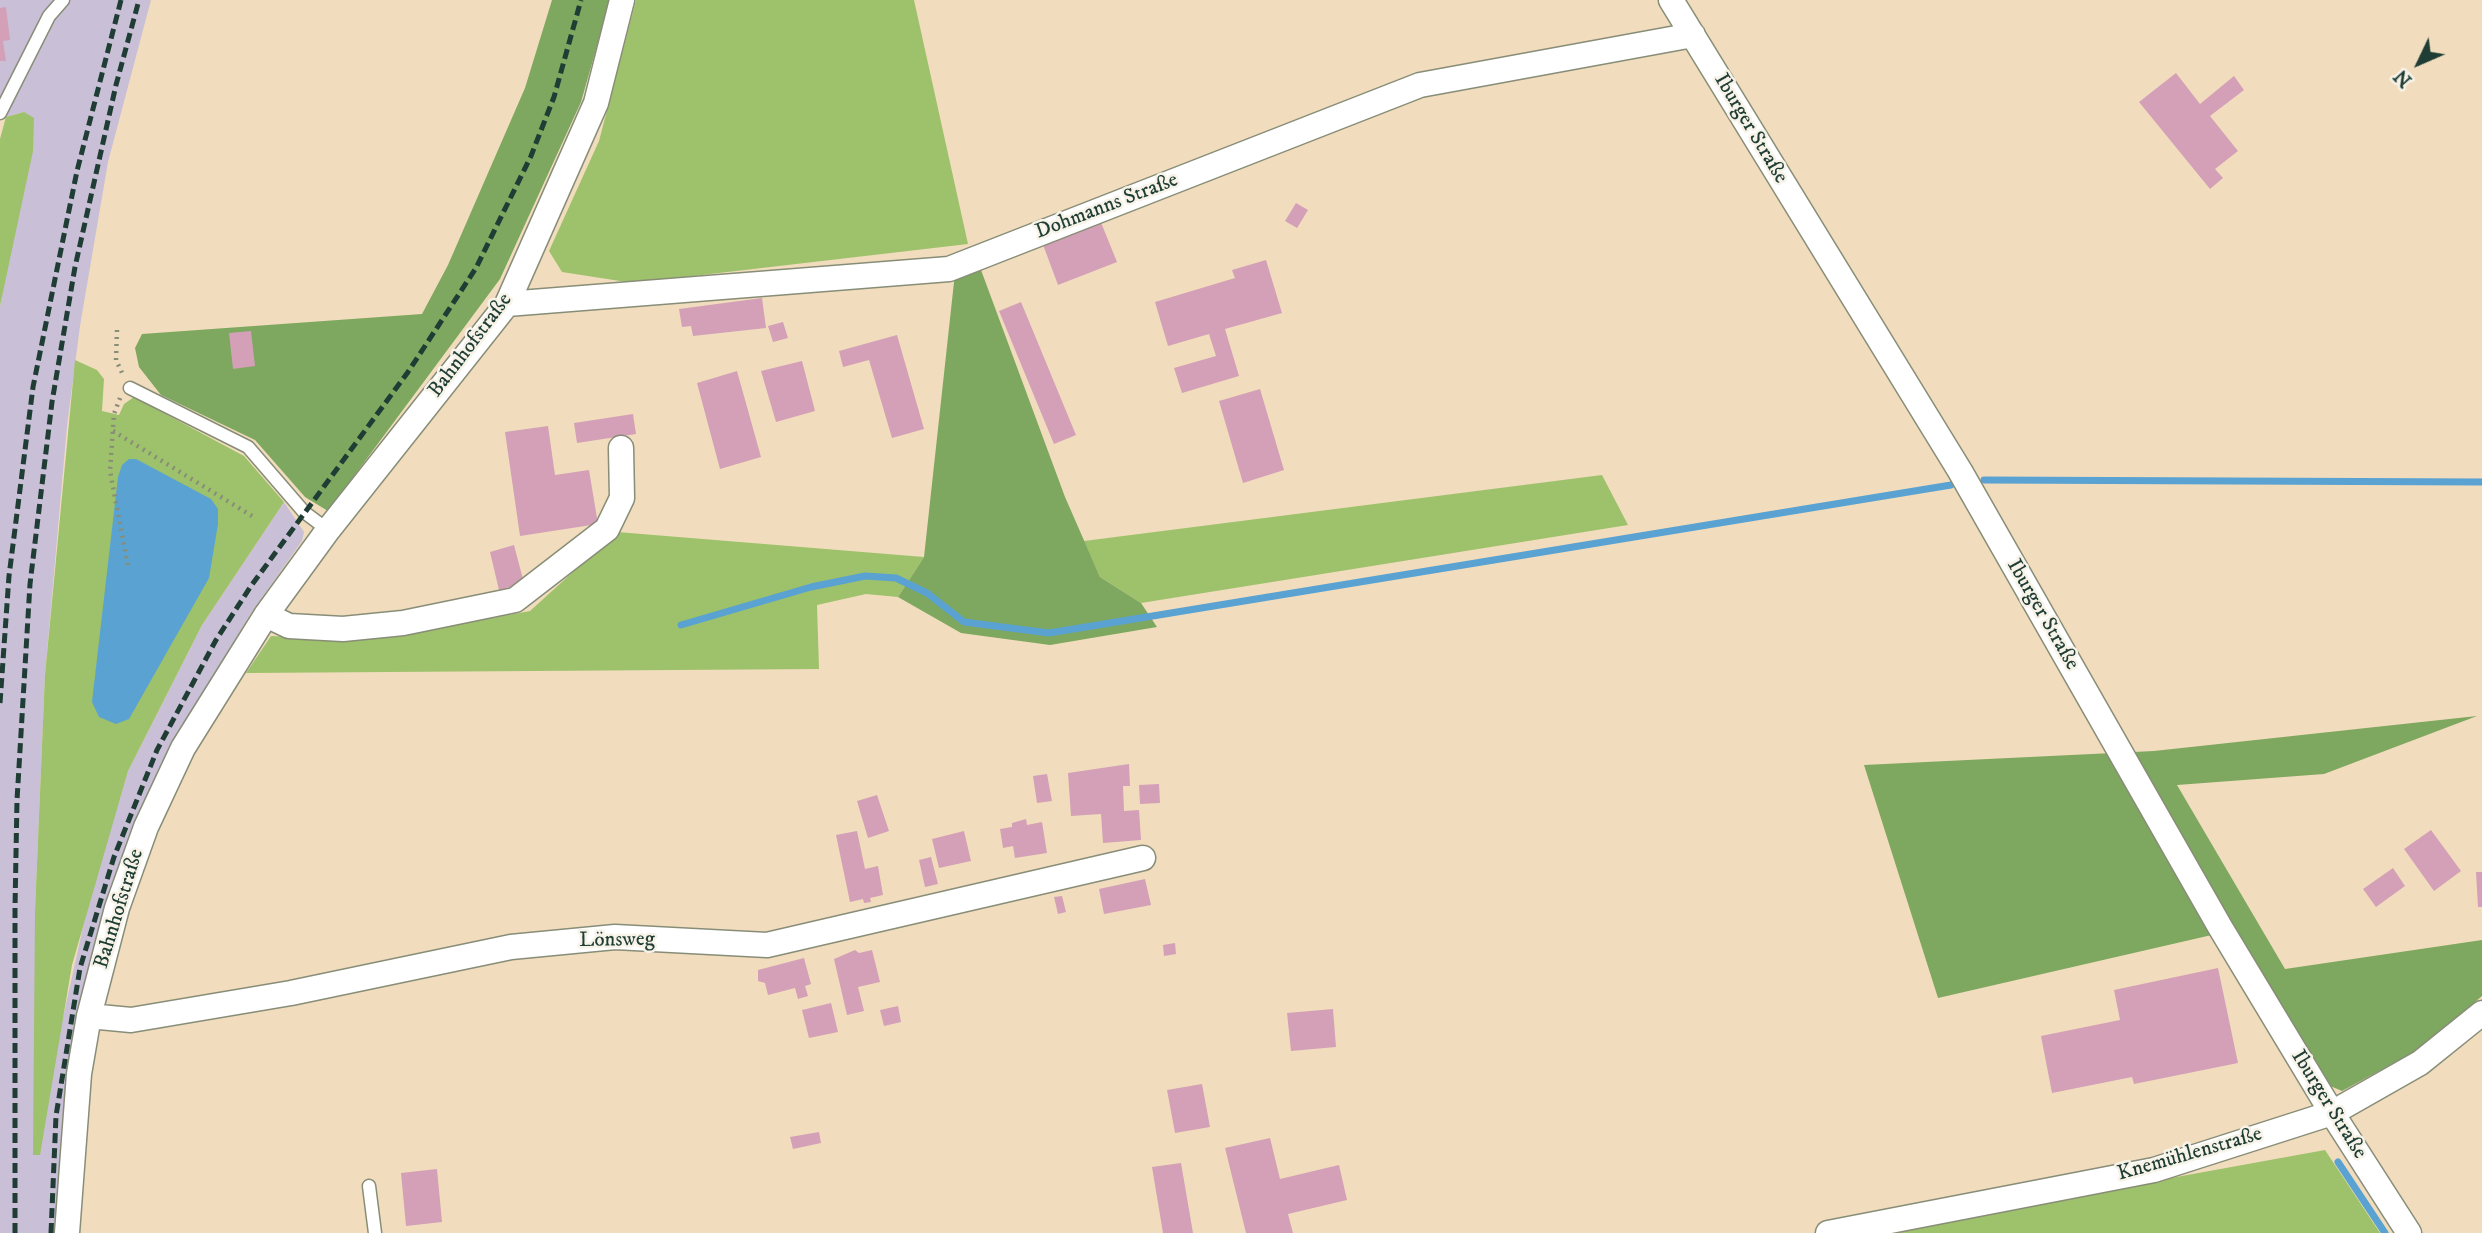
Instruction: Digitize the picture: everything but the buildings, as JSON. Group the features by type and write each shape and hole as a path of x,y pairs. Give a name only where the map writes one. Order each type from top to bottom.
{"street":[{"name":"Bahnhofstraße","path":"67,1233 79,1074 89,1016 117,908 146,827 183,748 266,615 328,530 507,304 596,103 622,0"},
{"name":"Iburger Straße","path":"1671,0 1960,471 2220,927 2332,1113 2409,1233"},
{"name":"Dohmanns Straße","path":"507,304 949,269 1420,85 1693,35"},
{"path":"266,615 289,626 343,629 403,623 515,600 607,529 622,498 621,448"},
{"name":"Lönsweg","path":"89,1016 131,1020 290,993 511,947 615,937 767,945 1143,858"},
{"name":"Knemühlenstraße","path":"1828,1233 2154,1170 2332,1113 2420,1063 2482,1013"}],"lane":[{"path":"0,113 49,16 63,0"},
{"path":"130,388 248,447 304,512 328,530"},
{"path":"369,1186 375,1233"}],"path":[{"path":"117,330 116,360 130,388 119,399 110,471 128,566"},
{"path":"113,431 252,516"}],"shaded area":[{"path":"0,0 151,0 108,162 80,326 67,426 45,675 35,911 56,1049 89,900 128,771 202,625 284,502 304,532 302,541 251,613 172,744 107,906 88,969 72,1053 59,1233 0,1233 0,306 11,247 24,112 6,117 0,108"}],"green space":[{"path":"552,0 610,0 581,102 500,279 328,511 305,497 255,440 161,395 139,367 135,348 142,334 422,314 448,265 525,88"},
{"path":"636,0 914,0 968,244 633,283 562,272 549,251 599,141"},
{"path":"24,112 34,118 33,151 0,306 0,139 6,117"},
{"path":"981,270 1065,497 1100,577 1141,603 1157,627 1050,645 961,633 898,597 924,557 955,273"},
{"path":"75,360 97,370 104,379 102,411 119,415 124,404 134,397 244,456 284,502 202,625 128,771 72,965 40,1155 33,1155 35,911 45,675"},
{"path":"1602,475 1628,525 1141,603 1100,577 1084,541"},
{"path":"617,532 924,557 898,597 866,594 817,605 819,669 246,673 271,636 345,639 407,634 530,611"},
{"path":"2477,716 2324,774 2177,785 2285,969 2482,940 2482,996 2418,1050 2342,1091 2300,1073 2216,934 1938,998 1864,765 2154,751"},
{"path":"2325,1150 2380,1233 1868,1233"}],"water":[{"path":"129,459 136,459 211,499 218,509 218,524 209,578 129,719 116,724 99,717 92,702 118,477 122,465"}],"waterway":[{"path":"1984,480 2482,482"},
{"path":"681,625 811,587 865,576 896,578 927,593 964,622 1049,633 1951,485"},
{"path":"2338,1162 2385,1233"}],"railway":[{"path":"0,703 9,576 33,387 77,171 121,0"},
{"path":"15,1233 17,800 30,584 52,402 75,267 116,85 139,0"},
{"path":"51,1233 56,1116 80,968 114,857 157,750 216,640 251,586 408,372 476,268 531,156 554,97 581,0"}]}
